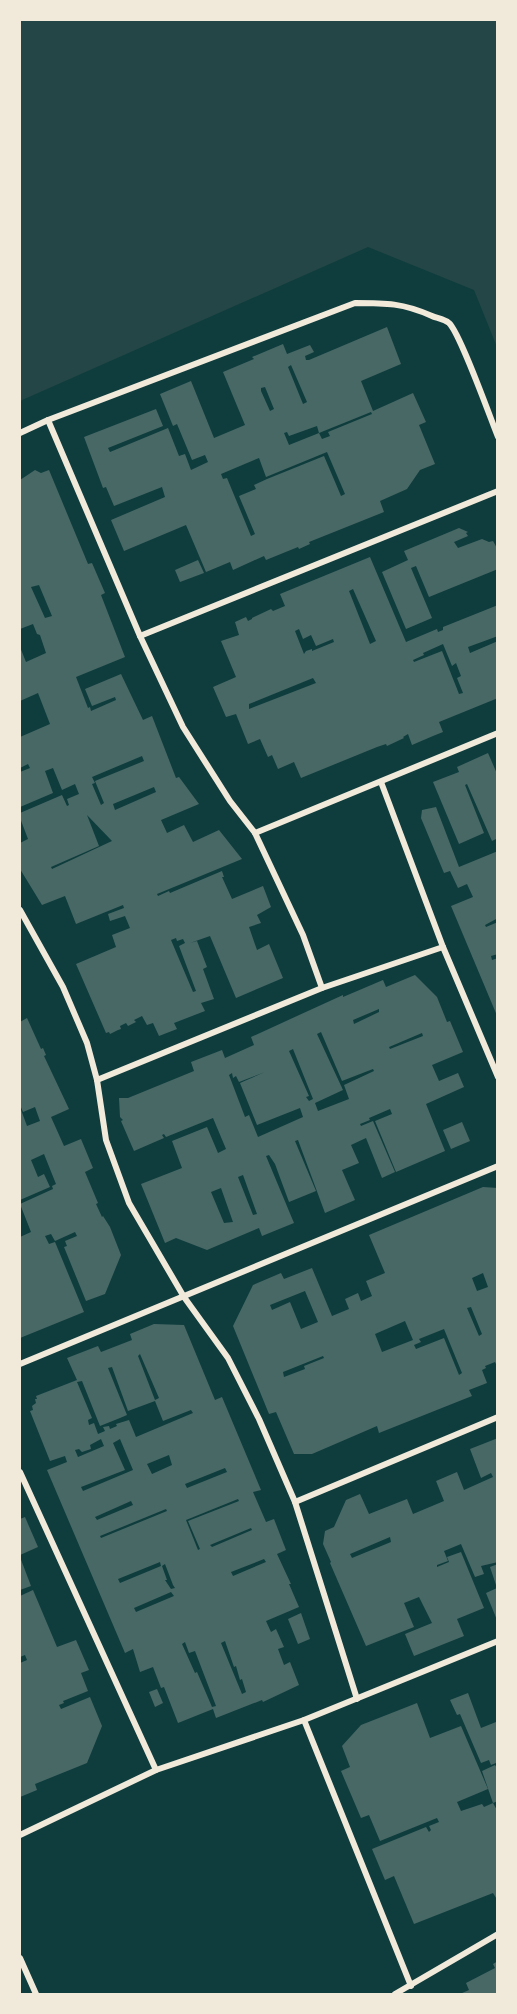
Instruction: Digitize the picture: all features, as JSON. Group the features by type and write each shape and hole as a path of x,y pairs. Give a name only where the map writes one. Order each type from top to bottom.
{"street":[{"path":"20,433 48,420 355,303 396,304 417,309 449,323 461,345 498,437"},
{"path":"48,420 140,636 183,727 230,801 255,833 303,935 322,988"},
{"path":"140,636 498,491"},
{"path":"255,833 498,733"},
{"path":"381,782 443,947 498,1077"},
{"path":"20,910 63,987 87,1043 97,1080 106,1140 129,1203 184,1297 228,1358 259,1419 295,1502 357,1699"},
{"path":"97,1080 322,988 443,947"},
{"path":"20,1364 498,1166"},
{"path":"295,1502 498,1417"},
{"path":"20,1472 156,1770"},
{"path":"20,1835 156,1770 304,1720 498,1641"},
{"path":"304,1720 411,1986"},
{"path":"395,1995 498,1934"},
{"path":"20,1958 36,1995"}],"shaded area":[{"path":"20,20 497,20 497,347 474,290 368,247 20,401"}],"building":[{"path":"387,327 401,364 361,381 373,411 413,393 426,422 419,425 435,464 420,470 407,489 380,501 384,512 309,542 310,544 299,549 298,547 266,560 264,556 233,570 230,562 206,572 186,525 124,551 111,520 165,497 162,487 114,506 106,487 103,488 84,437 156,409 163,426 108,448 110,452 168,428 179,456 185,454 191,470 208,462 205,455 192,460 177,424 173,426 160,394 191,381 214,438 245,425 223,372 283,344 287,354 310,345 314,352 305,356 306,360","holes":["291,365 307,402 303,404 288,367","265,387 274,409 270,411 261,388","371,412 372,414 328,432 330,436 322,439 319,433","317,426 319,433 289,445 284,433 287,432 289,436","327,452 345,494 341,496 324,456 267,479 254,485 256,489 239,496 255,534 251,536 227,478 223,479 221,474 259,458 266,477"]},
{"path":"35,470 41,473 49,470 88,564 92,563 105,593 101,595 125,657 76,677 88,708 90,707 91,711 116,700 115,697 92,706 85,689 121,674 143,720 152,716 176,778 179,777 199,804 161,820 167,833 184,825 193,842 219,830 242,859 157,894 158,896 222,871 224,877 222,877 232,899 263,886 271,907 257,915 261,923 249,927 257,950 269,944 283,978 236,998 210,936 190,943 197,941 207,967 203,969 214,999 201,1003 205,1011 174,1023 177,1029 159,1036 153,1023 147,1025 142,1016 128,1026 126,1023 120,1026 121,1029 110,1034 106,1033 76,964 116,947 112,935 130,928 125,916 110,921 108,914 124,908 123,905 76,924 65,896 42,905 20,869 20,843 28,839 20,813 62,795 67,806 69,805 67,799 79,794 75,784 62,790 53,768 45,771 53,793 20,807 20,772 30,768 28,764 20,768 20,737 50,724 38,693 20,701 20,647 26,662 46,653 40,635 37,634 33,624 20,629 20,480","holes":["39,585 52,616 45,618 31,587","142,756 144,761 95,781 104,803 101,805 92,784 95,783 92,777","154,787 156,792 115,810 113,804","87,815 112,841 52,869 51,867 99,846","176,938 177,941 183,939 185,943 179,946 196,991 193,992 171,940"]},
{"path":"459,528 468,532 466,533 468,536 454,542 458,548 482,539 493,541 498,550 498,569 429,597 416,566 411,568 432,618 406,629 382,572 408,560 404,551"},
{"path":"370,557 406,642 437,629 438,632 443,630 443,627 498,605 498,636 468,647 470,653 498,641 498,698 439,722 443,732 412,745 408,734 387,746 386,744 377,747 301,778 294,762 278,769 272,755 268,757 260,739 248,744 236,714 226,717 213,687 236,677 221,641 239,635 235,622 246,617 248,621 271,609 273,611 285,606 280,594","holes":["353,589 376,641 370,644 349,591","299,629 303,639 311,635 316,646 333,639 334,642 312,651 312,649 306,651 304,654 295,631","443,644 452,666 456,663 461,676 457,678 463,693 459,694 442,651 414,662 413,660 424,655 423,653","313,678 316,683 249,709 249,704"]},
{"path":"198,560 204,573 180,582 175,570"},
{"path":"488,753 498,776 498,838 492,841 467,784 465,785 484,833 459,844 433,782 459,772 457,767"},
{"path":"436,807 459,867 498,851 498,918 485,925 486,927 498,922 498,954 491,956 492,960 498,958 498,1018 451,906 473,897 467,884 458,888 450,871 444,873 421,818 422,810"},
{"path":"415,975 437,997 463,1052 432,1065 439,1081 458,1073 464,1087 426,1104 445,1151 396,1172 375,1121 392,1114 390,1109 360,1124 361,1126 373,1121 395,1172 382,1178 366,1138 351,1145 359,1163 342,1170 355,1200 325,1213 298,1140 295,1141 316,1191 289,1202 275,1164 269,1155 266,1156 294,1223 262,1236 259,1228 207,1250 176,1238 165,1243 141,1184 182,1168 172,1141 207,1127 218,1153 226,1149 213,1118 166,1137 164,1134 162,1135 164,1138 134,1151 121,1121 123,1120 120,1117 119,1098 128,1098 194,1071 191,1062 222,1050 225,1058 254,1045 251,1037 343,995 343,997 383,980 386,987","holes":["379,1009 379,1012 354,1024 353,1020","321,1032 342,1081 373,1069 374,1071 344,1085 349,1099 318,1111 315,1103 343,1090 317,1034","422,1033 423,1036 390,1049 389,1047","293,1049 313,1099 309,1101 306,1097 309,1096 289,1051","265,1072 240,1083 257,1125 300,1108 303,1117 258,1137 249,1115 245,1117 229,1075 232,1073 233,1078 236,1076 239,1082","243,1175 257,1214 253,1215 238,1177","221,1188 233,1222 224,1223 211,1192"]},
{"path":"27,1018 41,1049 43,1048 46,1055 44,1056 69,1109 51,1117 64,1146 81,1139 93,1168 85,1172 98,1203 96,1204 110,1227 121,1255 105,1294 86,1301 64,1247 67,1246 65,1241 77,1236 75,1232 55,1241 51,1234 45,1236 49,1244 55,1242 84,1312 20,1338 20,1237 31,1232 20,1204 53,1189 52,1186 56,1184 44,1154 31,1160 38,1177 44,1174 50,1187 20,1200 20,1107 27,1126 40,1121 35,1107 23,1112 20,1105 20,1022"},
{"path":"462,1122 470,1141 451,1149 443,1130"},
{"path":"483,1187 498,1188 498,1368 495,1362 485,1366 486,1368 482,1370 487,1383 469,1390 472,1396 379,1433 377,1426 312,1454 294,1454 276,1412 269,1414 233,1326 253,1285 281,1273 284,1279 312,1268 332,1316 349,1309 345,1299 358,1293 361,1301 372,1296 366,1281 385,1273 369,1235","holes":["483,1273 488,1287 477,1291 472,1278","305,1291 318,1322 301,1329 290,1302 272,1310 270,1305","471,1307 482,1334 479,1336 467,1308","405,1321 413,1340 382,1352 375,1334","444,1329 462,1373 459,1375 444,1338 416,1349 414,1345 421,1342 419,1339","323,1356 324,1358 304,1366 305,1369 284,1377 283,1372"]},
{"path":"154,1324 184,1325 215,1400 222,1397 261,1490 253,1492 266,1522 274,1519 286,1550 277,1554 299,1607 266,1621 271,1632 276,1629 284,1647 278,1649 284,1665 290,1662 299,1685 263,1702 262,1700 216,1718 213,1709 178,1723 164,1687 161,1688 153,1667 140,1672 133,1649 125,1653 47,1470 67,1462 65,1456 50,1461 30,1411 36,1403 36,1396 77,1380 67,1358 98,1346 101,1352 132,1340 130,1334","holes":["140,1354 159,1398 155,1400 138,1356","112,1367 128,1411 155,1401 163,1421 191,1410 193,1413 136,1437 129,1420 116,1424 117,1426 110,1429 109,1426 103,1427 105,1431 98,1434 94,1423 89,1425 88,1420 92,1418 77,1382 82,1381 100,1426 127,1415 108,1368","101,1439 104,1446 78,1457 75,1450 79,1449 82,1452 91,1449 90,1445","120,1439 133,1470 83,1491 81,1487 125,1470 113,1443","169,1455 172,1465 152,1474 147,1464","225,1468 227,1472 187,1488 185,1484","238,1499 239,1501 188,1521 200,1549 198,1550 186,1520","131,1501 133,1505 97,1520 95,1517","166,1509 167,1511 101,1538 100,1536","251,1528 252,1530 212,1547 210,1545","264,1559 266,1562 233,1576 231,1572","160,1562 161,1566 120,1583 118,1579","165,1564 175,1588 171,1589 165,1580 167,1580 162,1566","171,1592 174,1596 136,1612 134,1608","225,1641 246,1692 242,1694 221,1643","185,1642 189,1653 195,1651 216,1706 212,1707 197,1672 195,1673 182,1644"]},
{"path":"498,1438 498,1562 481,1566 484,1574 475,1577 461,1544 444,1551 448,1561 437,1567 449,1562 447,1557 461,1552 484,1608 457,1619 464,1636 414,1656 405,1634 432,1623 419,1597 404,1603 414,1627 366,1646 323,1544 325,1531 334,1527 346,1500 360,1494 369,1514 407,1499 413,1514 444,1501 436,1481 457,1472 464,1490 493,1477 491,1473 481,1478 470,1449","holes":["390,1537 391,1542 352,1558 350,1554"]},
{"path":"25,1517 38,1547 20,1555 20,1519"},
{"path":"20,1557 31,1586 20,1590"},
{"path":"498,1564 497,1620 486,1593 497,1588 490,1567"},
{"path":"33,1590 57,1647 76,1640 89,1670 81,1673 88,1691 63,1701 64,1703 59,1705 61,1709 90,1697 102,1726 87,1763 35,1784 37,1790 20,1797 20,1663 27,1660 25,1655 20,1657 20,1596"},
{"path":"301,1613 310,1639 298,1644 288,1619"},
{"path":"157,1689 163,1703 155,1707 149,1692"},
{"path":"468,1693 481,1728 496,1722 498,1726 498,1801 493,1803 482,1771 495,1765 497,1768 496,1763 491,1765 489,1760 481,1763 460,1714 457,1715 450,1700"},
{"path":"417,1703 430,1738 461,1726 488,1789 457,1802 461,1811 493,1803 498,1812 498,1901 493,1893 414,1924 394,1876 385,1880 372,1849 426,1827 429,1832 431,1830 429,1826 439,1822 437,1818 380,1841 369,1815 361,1818 341,1771 350,1767 342,1746 361,1725"},
{"path":"498,1961 498,1994 460,1994 469,1990 466,1983 495,1968 493,1964"}]}
